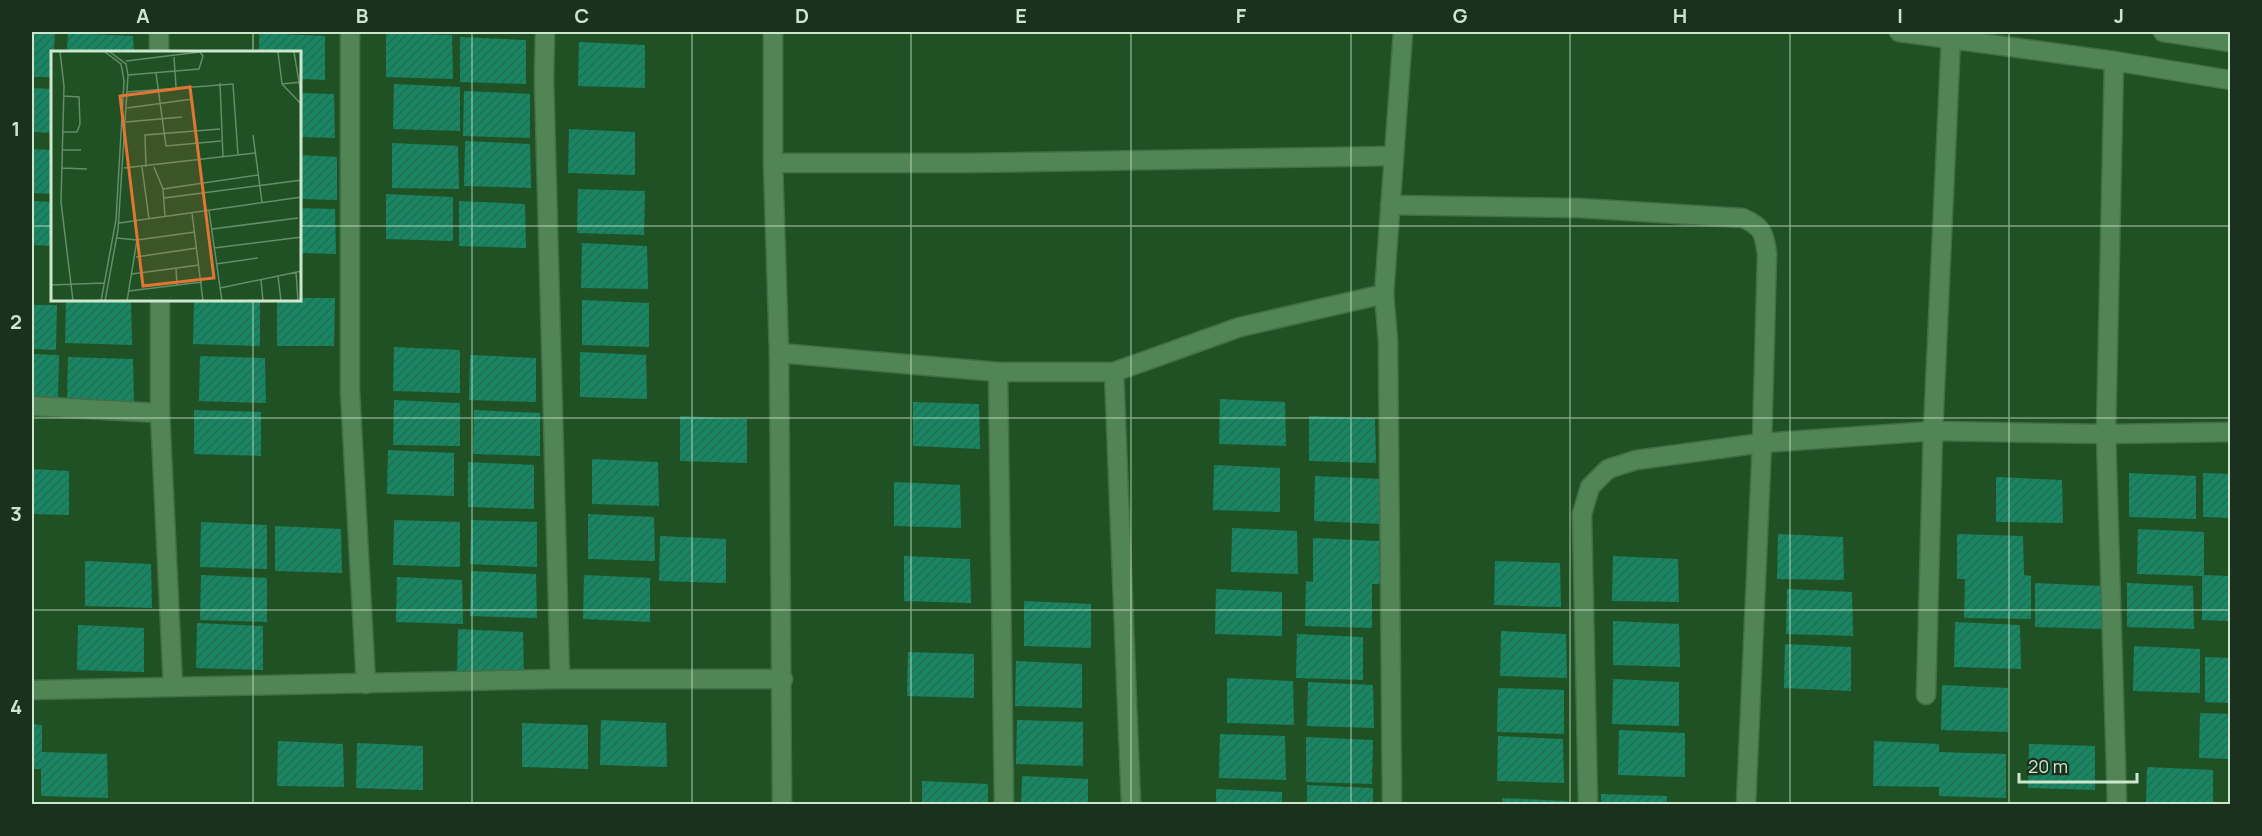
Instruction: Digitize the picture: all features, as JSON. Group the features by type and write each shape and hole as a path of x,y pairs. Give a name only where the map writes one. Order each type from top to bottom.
{"street":[{"path":"159,32 159,51"},
{"path":"350,32 350,391 366,684"},
{"path":"545,32 544,79 560,679"},
{"path":"773,32 773,163 779,353 783,679 782,804"},
{"path":"1392,804 1388,341 1384,294 1403,32"},
{"path":"1899,32 2114,61 2230,80"},
{"path":"2163,32 2230,42"},
{"path":"1926,695 1933,431 1951,38"},
{"path":"2114,61 2106,434 2117,804"},
{"path":"773,163 965,163 1393,156"},
{"path":"1390,205 1579,208 1743,218 1756,224 1764,236 1767,254 1762,443 1746,804"},
{"path":"779,353 998,372 1114,372 1240,327 1384,294"},
{"path":"160,302 160,413 173,686"},
{"path":"998,372 1004,804"},
{"path":"1114,372 1131,804"},
{"path":"32,406 160,413"},
{"path":"1587,804 1582,514 1590,487 1608,469 1636,460 1762,443 1933,431 2106,434 2230,432"},
{"path":"32,690 560,679 783,679"}],"building":[{"path":"32,32 55,33 54,51 51,51 51,77 32,77"},
{"path":"68,33 133,36 134,51 67,51"},
{"path":"259,33 325,36 325,80 302,79 302,51 259,51"},
{"path":"386,33 452,35 453,79 386,77"},
{"path":"460,37 526,40 526,84 460,82"},
{"path":"579,42 645,45 645,88 578,86"},
{"path":"394,84 460,87 460,131 393,129"},
{"path":"32,88 51,89 51,133 32,132"},
{"path":"464,91 530,94 530,138 463,136"},
{"path":"302,93 334,94 335,138 302,137"},
{"path":"569,129 635,132 635,175 568,173"},
{"path":"465,141 530,144 531,188 464,186"},
{"path":"392,143 458,146 459,189 392,188"},
{"path":"32,149 51,150 51,194 32,193"},
{"path":"302,155 337,157 337,200 302,199"},
{"path":"578,189 645,191 644,235 577,233"},
{"path":"386,194 453,197 453,241 386,239"},
{"path":"32,201 51,202 51,246 32,245"},
{"path":"459,201 525,204 526,248 459,246"},
{"path":"302,208 335,209 336,254 302,253"},
{"path":"582,243 647,246 648,289 581,288"},
{"path":"302,298 335,298 334,346 277,346 277,302 302,302"},
{"path":"582,300 649,303 649,347 582,345"},
{"path":"66,302 131,302 132,345 65,343"},
{"path":"194,302 260,302 260,346 193,344"},
{"path":"32,305 57,305 56,350 32,349"},
{"path":"394,347 460,350 460,393 393,391"},
{"path":"580,352 646,355 647,399 580,397"},
{"path":"32,354 59,355 58,399 32,399"},
{"path":"470,355 536,358 536,402 469,400"},
{"path":"200,356 265,358 266,403 199,401"},
{"path":"68,357 133,359 134,404 67,401"},
{"path":"1220,399 1285,402 1286,446 1219,444"},
{"path":"394,400 460,403 460,446 393,445"},
{"path":"913,402 979,404 980,449 913,446"},
{"path":"194,410 261,412 261,456 194,454"},
{"path":"474,410 540,413 540,456 473,454"},
{"path":"680,416 747,419 747,463 680,461"},
{"path":"1309,416 1375,418 1376,463 1309,461"},
{"path":"388,450 454,453 454,496 387,494"},
{"path":"592,459 658,462 659,506 592,504"},
{"path":"468,462 534,465 534,509 468,507"},
{"path":"1214,465 1280,468 1280,512 1213,510"},
{"path":"32,469 69,471 69,515 32,514"},
{"path":"2129,473 2196,476 2196,519 2129,517"},
{"path":"2203,473 2230,474 2230,518 2203,517"},
{"path":"1315,476 1381,479 1381,524 1314,521"},
{"path":"1996,477 2062,480 2063,523 1996,522"},
{"path":"894,482 960,485 961,528 894,526"},
{"path":"588,514 654,517 655,561 588,559"},
{"path":"394,520 460,522 460,567 393,565"},
{"path":"471,520 537,522 537,567 470,564"},
{"path":"201,522 267,525 267,569 200,567"},
{"path":"275,526 341,529 342,573 275,571"},
{"path":"1232,528 1297,531 1298,574 1231,572"},
{"path":"2138,529 2204,532 2204,575 2230,576 2230,621 2202,620 2202,576 2137,574"},
{"path":"1778,534 1843,537 1844,580 1777,579"},
{"path":"1957,534 2023,536 2024,575 2031,576 2031,619 1964,618 1965,579 1957,579"},
{"path":"660,536 726,539 726,583 659,581"},
{"path":"1313,538 1379,541 1380,584 1372,584 1372,628 1305,626 1306,581 1313,582"},
{"path":"904,556 970,559 971,603 904,601"},
{"path":"1613,556 1678,559 1679,602 1612,601"},
{"path":"85,561 151,564 152,608 85,606"},
{"path":"1495,561 1560,563 1561,607 1494,605"},
{"path":"471,571 536,574 537,618 470,616"},
{"path":"201,575 267,578 267,622 200,620"},
{"path":"584,575 650,578 650,622 583,619"},
{"path":"397,577 462,580 463,624 396,622"},
{"path":"2035,583 2101,586 2102,629 2035,627"},
{"path":"2127,583 2193,586 2194,629 2127,627"},
{"path":"1216,589 1282,592 1282,636 1215,634"},
{"path":"1787,589 1852,592 1853,636 1786,634"},
{"path":"1024,601 1091,604 1091,648 1024,646"},
{"path":"1613,621 1679,624 1680,667 1613,665"},
{"path":"1955,622 2020,625 2021,669 1954,667"},
{"path":"197,623 263,626 263,670 196,668"},
{"path":"78,625 144,628 144,672 77,670"},
{"path":"458,629 523,632 524,676 457,674"},
{"path":"1501,631 1566,634 1567,678 1500,676"},
{"path":"1297,634 1363,637 1363,680 1296,678"},
{"path":"1785,644 1851,647 1851,691 1784,688"},
{"path":"2134,646 2200,649 2200,693 2133,691"},
{"path":"908,652 974,654 974,698 907,696"},
{"path":"2205,657 2230,658 2230,703 2205,702"},
{"path":"1016,661 1082,664 1082,708 1015,706"},
{"path":"1227,678 1293,681 1294,725 1227,723"},
{"path":"1613,679 1679,682 1679,726 1612,724"},
{"path":"1308,682 1373,685 1374,728 1307,726"},
{"path":"1942,685 2008,688 2008,732 1941,730"},
{"path":"1498,688 1564,690 1564,734 1497,732"},
{"path":"2200,713 2230,714 2230,759 2199,758"},
{"path":"601,720 666,723 667,767 600,765"},
{"path":"1017,720 1083,722 1083,766 1016,764"},
{"path":"522,723 588,725 588,769 522,767"},
{"path":"32,724 42,725 42,752 107,754 108,798 41,796 41,769 32,769"},
{"path":"1619,730 1685,733 1685,777 1618,775"},
{"path":"1220,734 1285,736 1286,780 1219,778"},
{"path":"1498,736 1563,739 1564,783 1497,781"},
{"path":"1306,737 1373,740 1372,784 1306,782"},
{"path":"278,741 343,744 344,787 277,786"},
{"path":"1874,741 1939,744 1939,752 2006,754 2006,798 1939,796 1939,787 1873,786"},
{"path":"357,743 423,746 423,790 356,788"},
{"path":"2029,744 2095,746 2095,790 2028,788"},
{"path":"2147,767 2213,770 2213,804 2146,804"},
{"path":"1022,776 1088,779 1088,804 1021,804"},
{"path":"922,781 988,784 988,804 922,804"},
{"path":"1307,785 1373,788 1373,804 1307,804"},
{"path":"1216,789 1282,792 1282,804 1216,804"},
{"path":"1601,794 1667,796 1667,804 1601,804"},
{"path":"1502,798 1568,801 1568,804 1502,804"}]}
